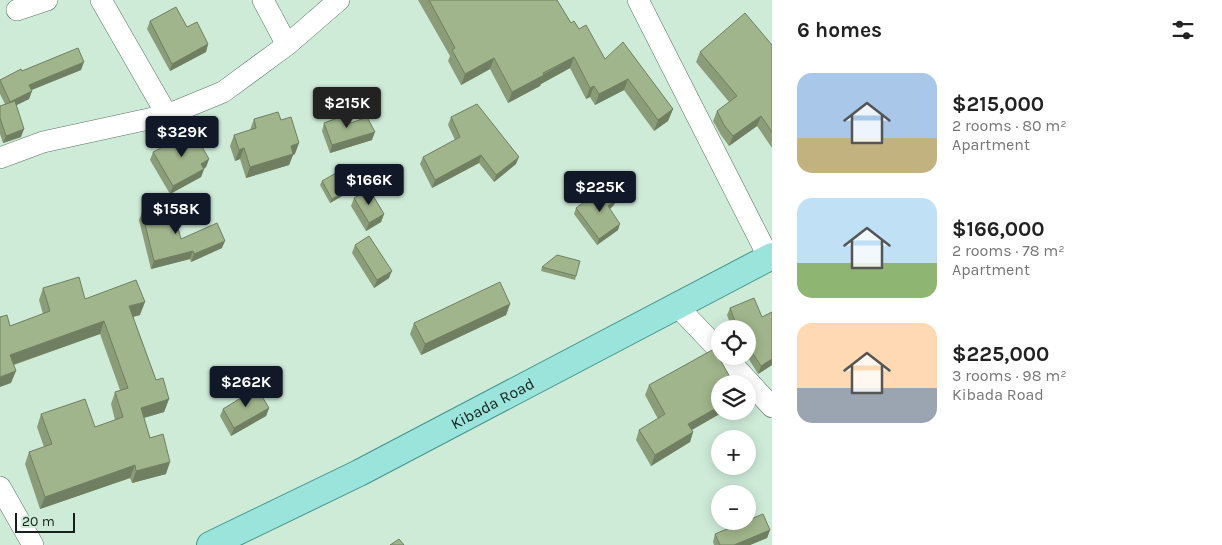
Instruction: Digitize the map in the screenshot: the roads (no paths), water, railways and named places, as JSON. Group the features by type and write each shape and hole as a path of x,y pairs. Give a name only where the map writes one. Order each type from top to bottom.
{"main road":[{"name":"Kibada Road","path":"210,545 359,474 770,257"}],"street":[{"path":"17,10 46,0"},
{"path":"101,0 167,115"},
{"path":"263,0 287,45"},
{"path":"0,158 44,142 167,115 223,92 287,45 339,0"},
{"path":"638,0 770,257"},
{"path":"677,306 711,342"},
{"path":"733,365 772,407"},
{"path":"0,487 33,545"}]}
